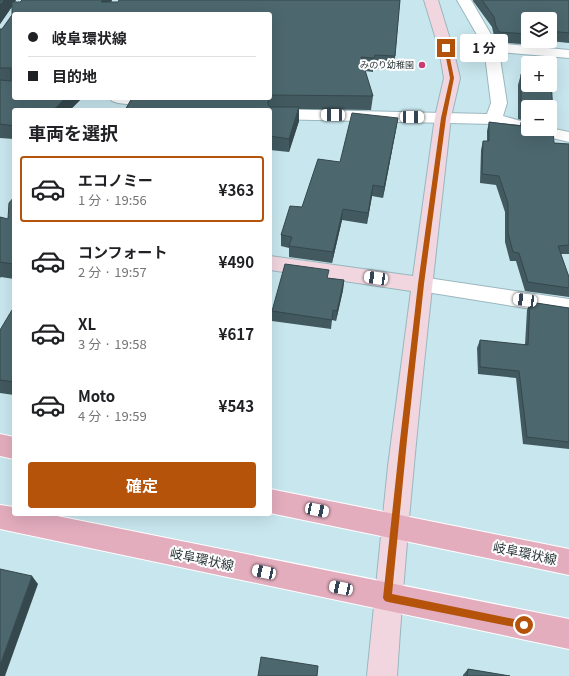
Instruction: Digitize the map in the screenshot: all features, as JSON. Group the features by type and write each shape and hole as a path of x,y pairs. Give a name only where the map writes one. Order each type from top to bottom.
{"main road":[{"path":"0,445 12,448"},
{"name":"岐阜環状線","path":"272,501 569,562"},
{"name":"岐阜環状線","path":"0,517 569,634"}],"street":[{"path":"382,676 394,526 421,284 443,118 452,78 446,48 431,0"},
{"path":"464,0 491,47 499,103 494,120"},
{"path":"491,47 569,54"},
{"path":"134,100 199,108"},
{"path":"272,114 494,120 521,126"},
{"path":"557,134 569,137"},
{"path":"272,263 569,307"}],"building":[{"path":"22,0 103,0 101,2 118,2 119,0 400,0 395,56 375,55 374,58 361,57 373,96 272,95 272,12 12,12 12,2 20,2"},
{"path":"482,0 569,0 569,33 557,32 557,12 521,12 521,34 499,32 494,17"},
{"path":"12,15 12,100 63,100 55,108 12,108 12,126 0,124 0,80 11,81 11,68 0,68 0,29 2,29"},
{"path":"521,92 552,92 552,100 521,100"},
{"path":"131,100 268,100 268,105 270,107 299,107 289,139 272,136 272,108 126,108"},
{"path":"352,113 398,118 384,187 373,185 368,213 343,209 333,252 289,246 292,237 281,235 290,206 302,207 318,159 340,162"},
{"path":"489,122 521,126 521,136 553,136 554,143 569,144 569,245 558,246 569,277 569,288 528,282 519,253 513,252 508,233 508,203 499,176 482,174 483,141 489,141"},
{"path":"12,199 12,264 0,262 0,217 8,219 9,203"},
{"path":"285,264 329,270 327,278 344,280 337,311 333,310 332,320 272,311"},
{"path":"530,302 569,308 569,442 527,437 519,371 480,367 480,340 528,345"},
{"path":"12,310 12,382 0,380 0,330"},
{"path":"0,569 32,576 0,665"},
{"path":"261,657 318,666 317,676 258,676"},
{"path":"468,669 510,676 467,676"}],"place":[{"name":"みのり幼稚園","path":"422,65"}],"route":[{"path":"446,48 452,78 443,118 421,284 403,440 388,598 524,625"}]}
